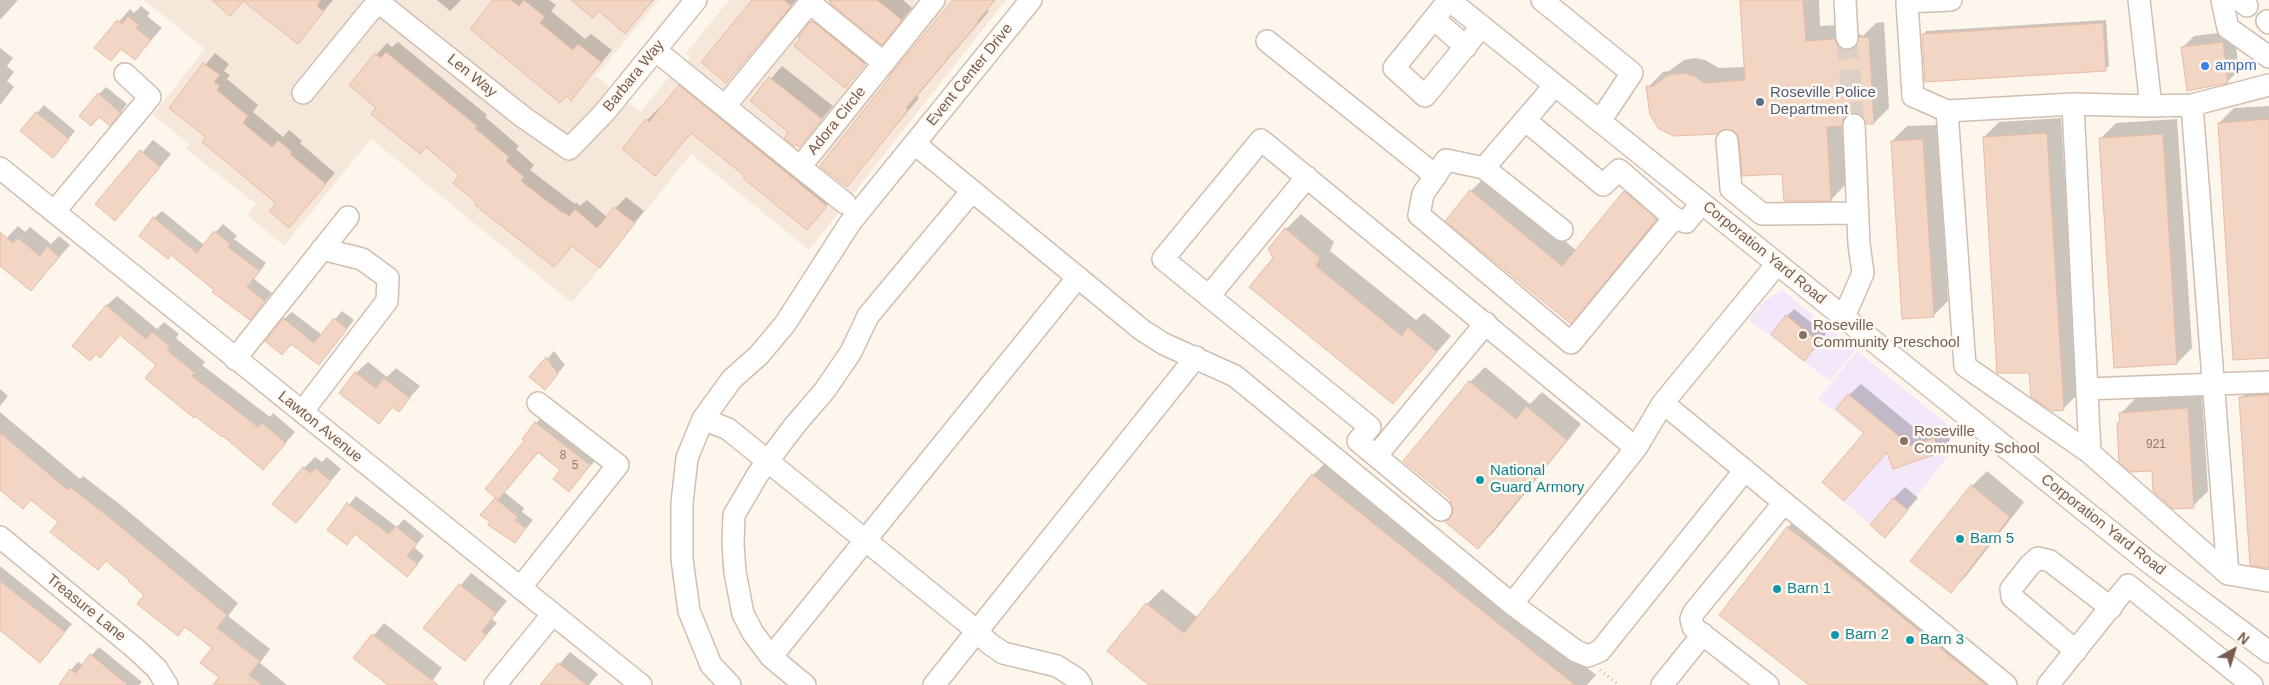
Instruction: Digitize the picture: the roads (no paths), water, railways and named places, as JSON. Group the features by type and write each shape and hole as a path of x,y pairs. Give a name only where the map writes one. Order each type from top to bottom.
{"street":[{"name":"Barbara Way","path":"569,149 604,113 696,0"},
{"name":"Adora Circle","path":"655,50 800,166 934,0"},
{"name":"Event Center Drive","path":"730,685 710,665 689,611 682,559 682,502 687,458 703,419 732,379 759,355 785,324 850,223 1031,0"},
{"path":"1449,0 1394,68 1425,96 1482,26"},
{"name":"Corporation Yard Road","path":"1449,0 2146,560 2269,652"},
{"path":"1542,0 1632,73 1600,121"},
{"path":"1845,0 1848,38"},
{"path":"1951,0 1907,2 1913,96 1947,112 2073,104 2192,105 2269,86"},
{"path":"2139,0 2151,106"},
{"path":"2222,0 2228,28 2269,57"},
{"path":"303,93 377,1"},
{"name":"Len Way","path":"377,1 523,117 569,149"},
{"path":"725,106 811,1 884,63"},
{"path":"1434,19 1466,47"},
{"path":"1267,41 1436,176"},
{"path":"54,212 150,97 124,74"},
{"path":"1484,168 1555,85"},
{"path":"2073,104 2090,454"},
{"path":"2192,105 2228,574"},
{"path":"1947,112 1965,366 2090,454 2228,574 2269,581"},
{"path":"1525,120 1603,185 1619,170 1674,218 1686,222 1702,203"},
{"path":"1844,317 1863,273 1857,213 1854,125"},
{"path":"1442,510 1358,441 1370,427 1163,259 1261,140 1636,448"},
{"path":"1727,141 1731,189 1762,214 1857,213"},
{"path":"912,147 972,191 1164,344 1235,376 1512,604 1576,651 1588,656 1600,651 1745,470"},
{"path":"1562,230 1484,168 1446,160 1424,194 1419,215 1571,343 1674,218"},
{"path":"800,166 846,203"},
{"name":"Lawton Avenue","path":"0,168 641,685"},
{"path":"1209,296 1307,177"},
{"path":"805,685 771,657 753,633 744,614 736,581 733,544 734,516 758,474 794,425 826,390 851,352 868,316 972,191"},
{"path":"235,358 348,217"},
{"path":"302,412 387,301 388,278 362,259 322,249"},
{"path":"1512,604 1636,448 1664,403 1777,264"},
{"path":"771,657 1078,277"},
{"path":"1376,456 1486,323"},
{"path":"934,685 1196,358"},
{"path":"2087,389 2269,382"},
{"path":"520,588 618,465 538,403"},
{"path":"1664,403 2006,685"},
{"path":"703,419 728,429 1002,652 1056,666 1077,679 1081,685"},
{"path":"1768,685 1693,627 1691,619 1694,612 1784,503"},
{"name":"Treasure Lane","path":"0,537 137,650 157,669 167,685"},
{"path":"2076,651 2012,596 2011,590 2030,565 2038,558 2050,561 2111,608"},
{"path":"2048,685 2111,608 2146,560"},
{"path":"2128,585 2252,685"},
{"path":"495,685 552,615"},
{"path":"1662,685 1703,634"}],"tunnel":[{"path":"1847,38 1854,125"}],"place":[{"name":"ampm","path":"2205,66"},
{"name":"Roseville Police Department","path":"1760,102"},
{"name":"Roseville Community Preschool","path":"1803,335"},
{"name":"Roseville Community School","path":"1904,441"},
{"name":"National Guard Armory","path":"1480,480"},
{"name":"Barn 5","path":"1960,539"},
{"name":"Barn 1","path":"1777,589"},
{"name":"Barn 2","path":"1835,635"},
{"name":"Barn 3","path":"1910,640"}]}
